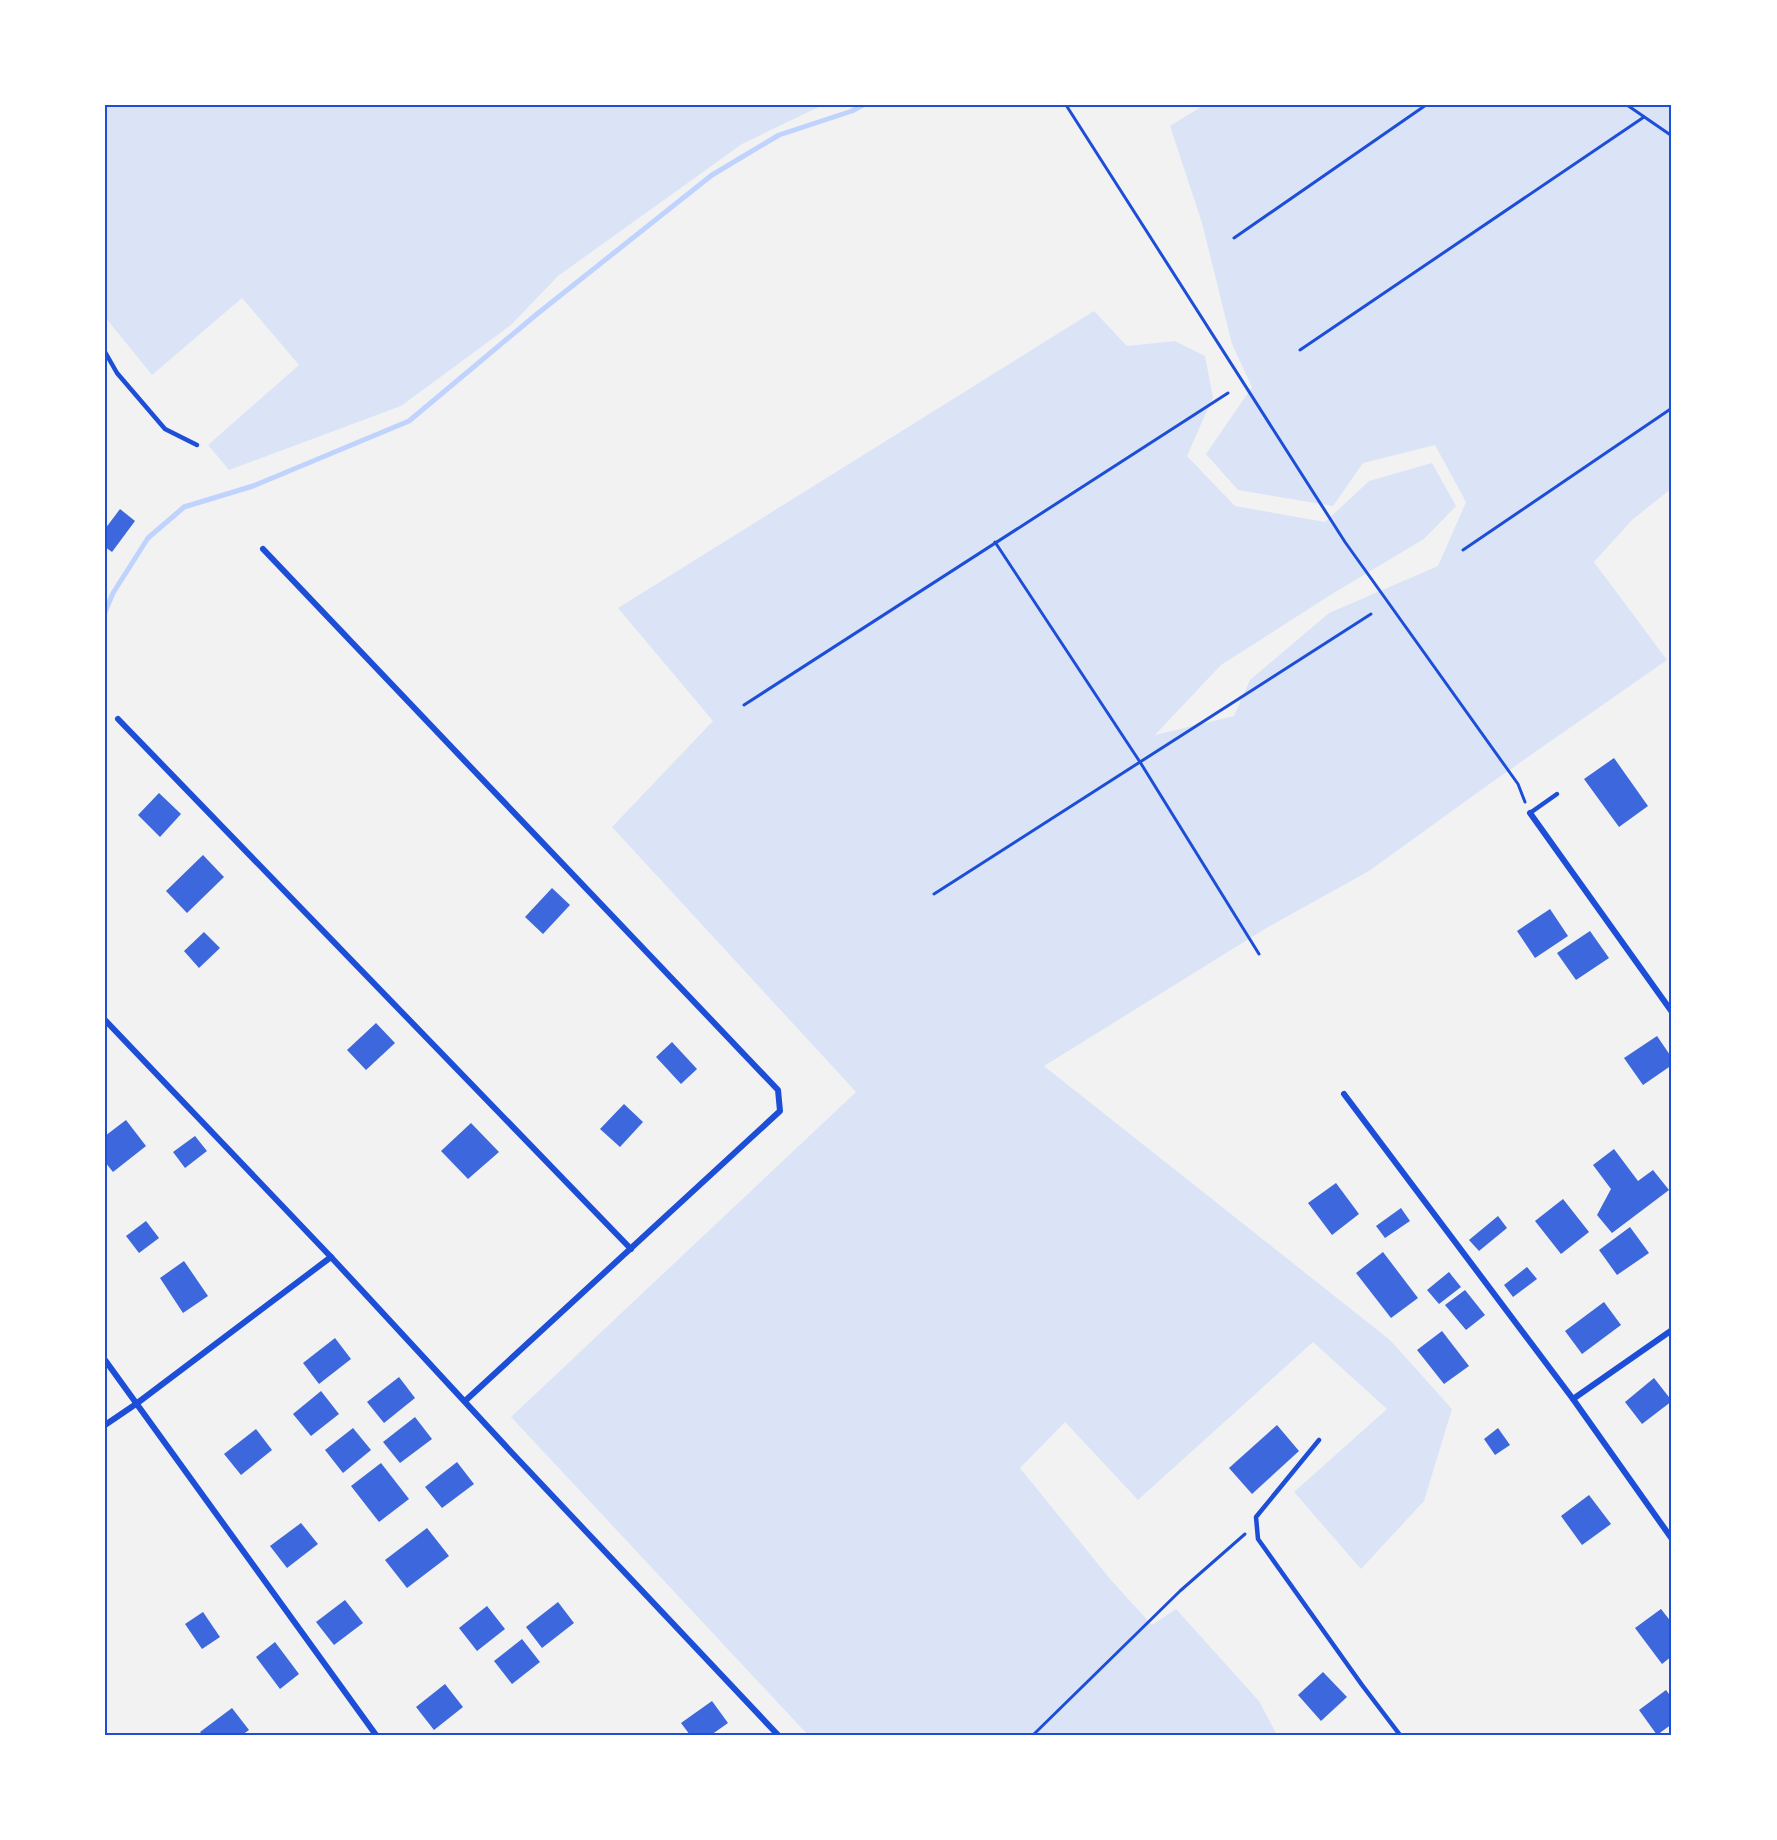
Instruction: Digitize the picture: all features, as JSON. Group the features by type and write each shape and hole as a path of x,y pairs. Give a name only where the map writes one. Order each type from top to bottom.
{"street":[{"path":"263,549 778,1090 780,1111 465,1401"},
{"path":"118,719 631,1249"},
{"path":"1530,813 1672,1012"},
{"path":"105,1020 331,1257 778,1735"},
{"path":"1344,1094 1573,1399 1672,1539"},
{"path":"105,1425 331,1257"},
{"path":"1573,1399 1672,1330"},
{"path":"105,1360 376,1735"}],"lane":[{"path":"105,351 117,373 165,429 197,445"},
{"path":"1530,813 1557,794"},
{"path":"1319,1440 1256,1517 1258,1539 1400,1735"}],"path":[{"path":"1066,105 1345,542 1518,784 1530,813"},
{"path":"1234,238 1426,105"},
{"path":"1627,105 1672,136"},
{"path":"1300,350 1644,117"},
{"path":"744,705 1228,393"},
{"path":"1464,550 1672,408"},
{"path":"995,542 1140,762 1259,954"},
{"path":"934,894 1371,614"},
{"path":"1033,1735 1180,1591 1257,1524"}],"shaded area":[{"path":"105,105 823,105 742,144 558,276 511,325 401,406 229,470 208,445 299,365 242,298 152,375 105,317"},
{"path":"1204,105 1672,105 1672,488 1632,520 1594,562 1667,660 1369,871 1268,927 1044,1066 1390,1340 1452,1409 1424,1501 1361,1569 1294,1492 1387,1409 1313,1342 1138,1500 1065,1422 1020,1468 1111,1580 1152,1625 1176,1609 1259,1701 1277,1735 808,1735 511,1417 856,1092 612,827 713,721 618,608 1094,311 1127,346 1175,341 1205,356 1213,397 1187,456 1235,506 1325,522 1369,481 1432,463 1456,506 1424,539 1221,665 1155,735 1234,716 1250,680 1329,613 1438,566 1466,502 1435,445 1363,463 1333,506 1238,490 1206,454 1252,387 1232,344 1202,223 1170,126"}],"building":[{"path":"120,509 135,521 112,552 105,547 105,529"},
{"path":"1614,758 1648,806 1619,827 1584,779"},
{"path":"159,793 181,814 160,837 138,815"},
{"path":"203,855 224,877 187,913 166,891"},
{"path":"552,888 570,905 543,934 525,917"},
{"path":"1550,909 1568,936 1535,958 1517,931"},
{"path":"1590,931 1609,958 1576,980 1557,953"},
{"path":"204,932 220,948 199,968 184,951"},
{"path":"376,1023 395,1043 366,1070 347,1050"},
{"path":"1657,1036 1672,1058 1672,1065 1643,1085 1624,1058"},
{"path":"672,1042 697,1069 681,1084 656,1057"},
{"path":"624,1104 643,1122 620,1147 600,1129"},
{"path":"126,1120 146,1146 113,1172 105,1162 105,1136"},
{"path":"471,1123 499,1152 468,1179 441,1151"},
{"path":"195,1136 207,1151 185,1168 173,1152"},
{"path":"1614,1149 1638,1181 1653,1170 1669,1190 1612,1233 1597,1215 1611,1189 1593,1165"},
{"path":"1336,1183 1359,1214 1332,1235 1308,1203"},
{"path":"1563,1199 1589,1232 1561,1254 1535,1221"},
{"path":"1401,1208 1410,1221 1385,1238 1376,1226"},
{"path":"1498,1216 1507,1228 1479,1251 1469,1240"},
{"path":"146,1221 159,1238 139,1253 126,1236"},
{"path":"1630,1227 1649,1253 1617,1275 1599,1250"},
{"path":"1383,1252 1418,1298 1391,1318 1356,1273"},
{"path":"184,1261 208,1296 183,1313 160,1278"},
{"path":"1527,1267 1537,1279 1513,1297 1504,1285"},
{"path":"1449,1272 1461,1287 1439,1304 1427,1290"},
{"path":"1465,1290 1485,1315 1466,1330 1445,1305"},
{"path":"1604,1302 1621,1325 1582,1354 1565,1331"},
{"path":"1442,1331 1469,1366 1444,1384 1417,1350"},
{"path":"335,1338 351,1359 319,1384 303,1363"},
{"path":"399,1377 415,1398 384,1423 367,1402"},
{"path":"1654,1378 1672,1401 1642,1424 1625,1402"},
{"path":"321,1391 339,1414 311,1436 293,1414"},
{"path":"415,1417 432,1439 400,1463 383,1442"},
{"path":"1277,1425 1299,1451 1252,1494 1229,1468"},
{"path":"353,1428 371,1450 343,1473 325,1450"},
{"path":"1498,1428 1510,1445 1495,1455 1484,1439"},
{"path":"256,1429 272,1450 241,1475 224,1454"},
{"path":"457,1462 474,1484 442,1508 425,1487"},
{"path":"381,1463 409,1499 379,1522 351,1486"},
{"path":"1589,1495 1611,1524 1582,1545 1561,1516"},
{"path":"301,1523 318,1544 287,1568 270,1546"},
{"path":"427,1528 449,1556 407,1588 385,1560"},
{"path":"345,1600 363,1623 334,1645 316,1622"},
{"path":"558,1602 574,1623 542,1648 526,1627"},
{"path":"487,1606 505,1629 477,1651 459,1628"},
{"path":"1661,1609 1672,1623 1672,1656 1662,1664 1635,1628"},
{"path":"203,1612 220,1637 202,1649 185,1624"},
{"path":"522,1639 540,1662 512,1684 494,1661"},
{"path":"275,1642 299,1674 280,1689 256,1657"},
{"path":"1323,1672 1347,1697 1321,1721 1298,1695"},
{"path":"445,1684 463,1707 434,1730 416,1707"},
{"path":"1666,1690 1672,1698 1672,1724 1657,1735 1639,1710"},
{"path":"712,1701 728,1723 711,1735 690,1735 681,1723"},
{"path":"232,1708 249,1730 242,1735 203,1735 200,1732"}],"waterway":[{"path":"105,612 113,593 148,538 184,507 253,486 409,421 537,314 712,175 779,135 852,111 863,105"}]}
